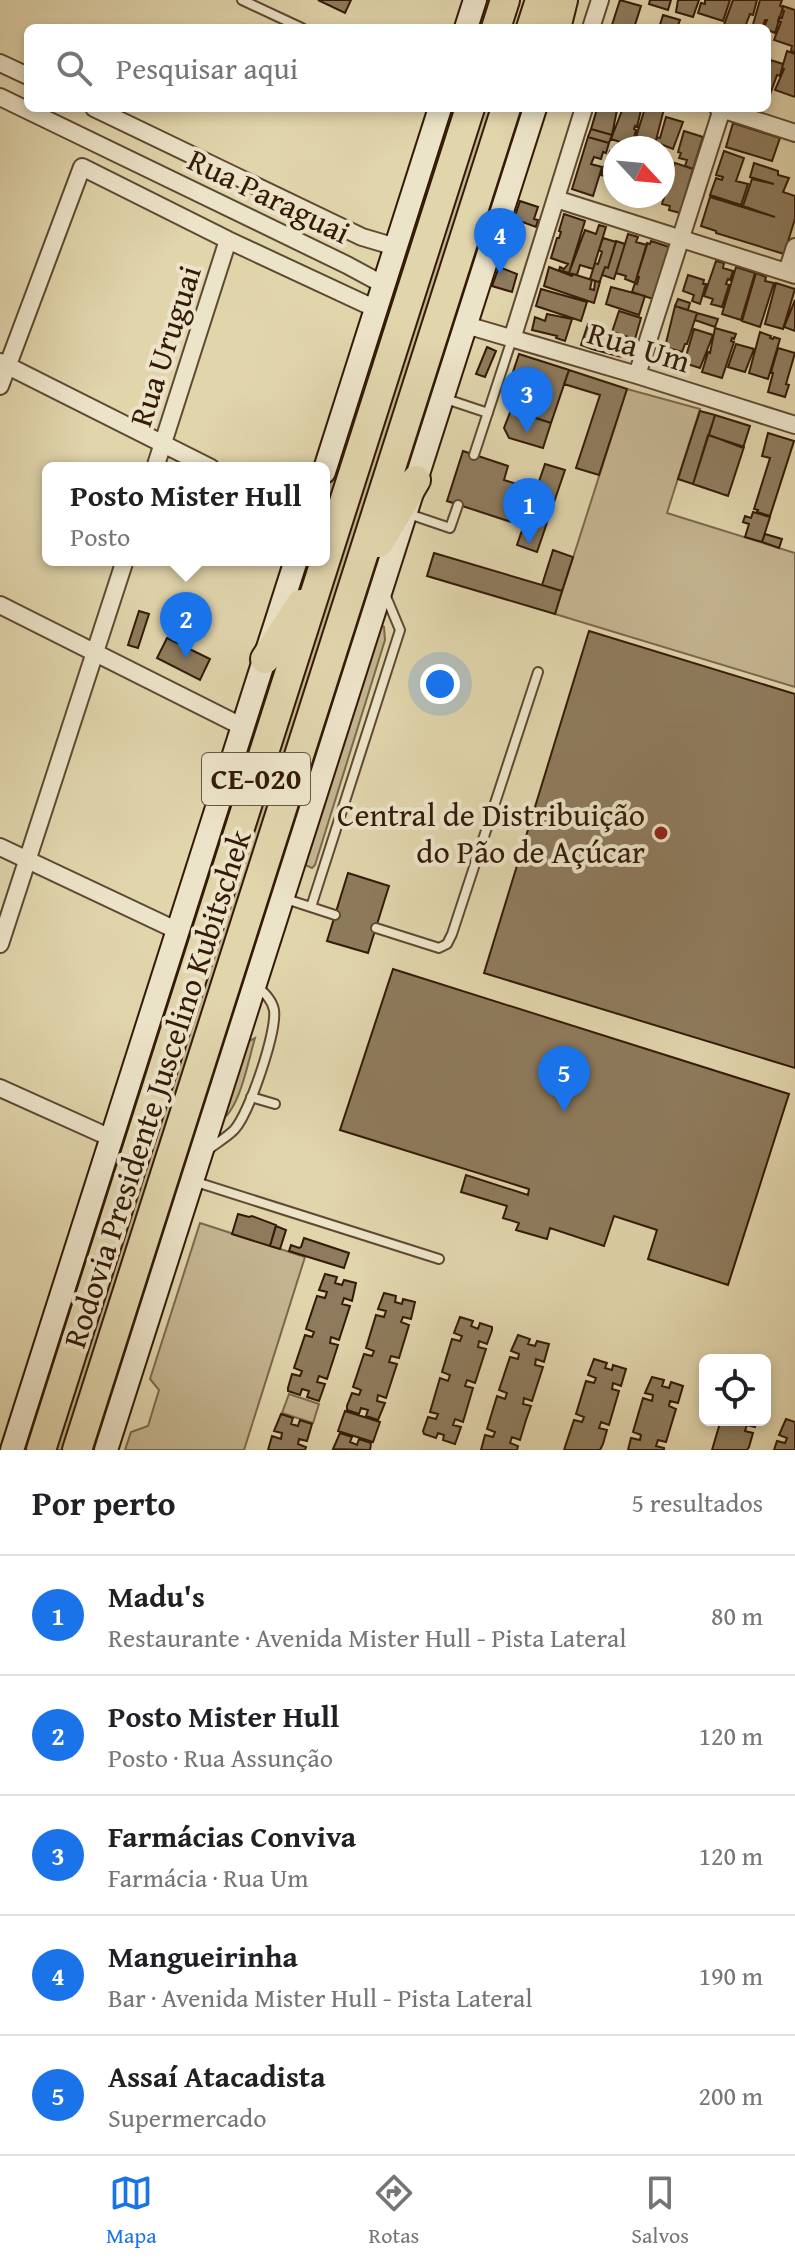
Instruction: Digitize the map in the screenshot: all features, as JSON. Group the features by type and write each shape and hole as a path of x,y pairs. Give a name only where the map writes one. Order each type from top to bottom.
{"highway":[{"path":"497,24 505,0"},
{"path":"532,24 540,0"},
{"path":"559,24 563,0"},
{"name":"Rodovia Presidente Juscelino Kubitschek","path":"330,546 469,112"},
{"name":"Rodovia Presidente Juscelino Kubitschek","path":"77,1450 505,112"},
{"path":"354,585 416,480"},
{"path":"265,659 290,624 323,566"},
{"name":"Rodovia Presidente Juscelino Kubitschek","path":"41,1450 324,566"}],"main road":[{"path":"467,24 475,0"},
{"path":"560,24 570,0"},
{"path":"327,462 439,112"},
{"path":"106,1450 534,112"},
{"path":"12,1450 294,566"}],"street":[{"path":"592,24 600,0"},
{"path":"0,63 24,74"},
{"name":"Rua Paraguai","path":"0,97 24,109"},
{"name":"Rua Paraguai","path":"31,112 384,285"},
{"name":"Rua Paraguai","path":"102,112 362,237 396,247"},
{"path":"512,339 583,112"},
{"path":"637,375 719,112"},
{"path":"729,112 795,133"},
{"path":"0,386 4,364 82,167 376,309"},
{"path":"556,199 791,274 795,247"},
{"name":"Rua Uruguai","path":"157,462 228,240"},
{"name":"Rua Um","path":"466,325 795,425"},
{"path":"4,364 199,462"},
{"path":"0,944 123,566"},
{"path":"0,605 243,727"},
{"path":"0,847 178,931"},
{"path":"0,1088 111,1138"}],"lane":[{"path":"242,0 293,24"},
{"path":"474,455 512,339"},
{"path":"443,398 488,413"},
{"path":"405,513 450,528 458,505"},
{"path":"311,907 400,630 382,588"},
{"path":"376,928 439,948 447,944 538,672"},
{"path":"283,898 335,915"},
{"path":"199,1157 236,1128 251,1097 269,1043 274,1010 267,994 255,985"},
{"path":"251,1097 275,1104"},
{"path":"192,1181 439,1259"}],"shaded area":[{"path":"448,112 455,112 330,504 330,479"},
{"path":"481,112 492,112 65,1450 53,1450"},
{"path":"518,112 527,112 398,495 395,494"},
{"path":"627,389 700,409 667,513 795,553 795,687 555,614"},
{"path":"368,600 99,1450 91,1450 358,612"},
{"path":"380,625 384,627 385,640 312,868 303,864"},
{"path":"284,643 28,1450 19,1450 244,747 261,710"},
{"path":"255,1038 238,1096 220,1121 247,1042"},
{"path":"200,1223 305,1257 244,1450 125,1450 131,1432 148,1426 159,1390 150,1379"},
{"path":"289,1394 319,1404 313,1423 282,1413"}],"building":[{"path":"318,0 351,0 345,13"},
{"path":"620,0 641,6 635,24 612,24"},
{"path":"650,0 671,0 668,10 649,4"},
{"path":"678,0 699,0 693,17 676,12"},
{"path":"705,0 730,0 723,21 698,13"},
{"path":"733,0 757,0 753,15 750,14 746,24 724,24"},
{"path":"760,0 782,0 780,6 783,7 775,33 771,31 771,24 766,24 767,20 764,24 753,24"},
{"path":"783,6 795,10 795,52 791,51 792,46 774,40"},
{"path":"663,15 680,20 678,24 660,24"},
{"path":"787,51 795,54 795,97 775,90 784,69"},
{"path":"771,60 783,64 780,76 777,75 771,92"},
{"path":"596,112 617,112 612,135 591,129"},
{"path":"621,112 641,112 634,136 612,136"},
{"path":"644,112 663,112 657,136 637,136"},
{"path":"666,117 683,122 675,144 675,136 661,136"},
{"path":"733,123 780,138 772,161 726,147"},
{"path":"591,129 612,135 603,136 603,141 588,137"},
{"path":"684,131 703,137 693,169 685,166 687,160 679,158"},
{"path":"588,137 603,141 601,159 594,157 591,164 602,167 593,196 572,189"},
{"path":"724,151 744,158 736,181 748,184 741,205 710,195 716,178 722,180 723,177 716,175"},
{"path":"675,163 693,169 680,213 669,210 675,208"},
{"path":"754,163 789,178 783,192 795,196 795,219 784,254 701,226 710,197 775,217 743,206 752,179 774,184 750,177"},
{"path":"520,201 538,207 534,219 538,220 536,227 514,219"},
{"path":"564,214 585,221 569,273 559,270 568,264 551,258"},
{"path":"599,225 606,227 593,269 580,265 577,275 569,273 585,230 596,234"},
{"path":"628,234 638,237 636,242 647,245 635,283 616,273"},
{"path":"603,238 616,242 608,268 605,267 598,282 590,279 602,252 599,250"},
{"path":"616,241 625,244 614,279 602,275 605,267 608,268"},
{"path":"651,241 669,247 653,299 632,292 637,284 647,243"},
{"path":"716,261 724,263 723,268 733,271 726,284 729,285 722,307 711,304 713,299 704,296"},
{"path":"499,267 517,274 512,292 492,286"},
{"path":"549,267 592,280 590,289 594,290 595,281 600,282 594,303 544,286"},
{"path":"736,267 755,273 741,320 722,314"},
{"path":"756,273 766,277 765,281 774,283 760,327 742,321"},
{"path":"688,275 704,280 703,284 706,284 700,304 692,301 694,295 683,291"},
{"path":"776,283 795,289 783,329 765,324"},
{"path":"611,287 645,296 639,315 606,304"},
{"path":"541,289 587,302 581,321 536,306"},
{"path":"678,299 690,303 688,310 675,306"},
{"path":"795,300 795,331 784,327"},
{"path":"675,306 697,313 682,352 665,347"},
{"path":"619,311 641,318 635,339 612,332"},
{"path":"697,313 718,319 715,327 695,320"},
{"path":"547,314 572,319 565,341 532,330 535,317 545,321"},
{"path":"588,324 599,328 592,349 581,345"},
{"path":"715,328 736,334 731,341 734,342 722,378 702,372"},
{"path":"694,329 713,335 700,368 684,363"},
{"path":"604,330 628,340 622,357 592,349 595,340 600,342"},
{"path":"760,332 780,339 768,379 749,373"},
{"path":"736,344 754,349 745,372 728,367"},
{"path":"487,347 496,351 485,377 476,374"},
{"path":"778,348 795,353 785,397 768,392"},
{"path":"519,354 569,370 551,423 511,410 522,375 513,372"},
{"path":"569,370 627,389 599,475 576,468 600,395 564,384"},
{"path":"511,410 551,423 543,448 509,438 504,428"},
{"path":"700,411 715,415 693,484 678,479"},
{"path":"715,415 750,426 743,448 709,435"},
{"path":"768,433 794,441 770,516 754,509 770,458 762,456"},
{"path":"708,435 744,447 728,496 693,484"},
{"path":"463,451 508,466 504,480 523,486 511,522 447,501"},
{"path":"545,464 565,470 537,552 517,545"},
{"path":"753,512 770,517 762,542 745,537 749,524 743,522 745,516 751,518"},
{"path":"765,534 782,539 779,548 762,542"},
{"path":"553,550 573,557 562,591 542,585"},
{"path":"434,553 562,591 555,614 427,576"},
{"path":"139,611 149,614 138,648 128,645"},
{"name":"Central de Distribuição do Pão de Açúcar","path":"589,631 795,694 795,1068 484,973"},
{"path":"167,638 210,659 200,680 157,658"},
{"path":"348,873 389,886 368,953 327,941"},
{"path":"393,969 789,1094 728,1285 648,1259 657,1230 614,1216 604,1246 550,1228 547,1239 516,1230 519,1223 503,1218 507,1206 461,1192 466,1175 528,1195 529,1189 340,1130"},
{"path":"238,1214 276,1225 270,1246 232,1234"},
{"path":"276,1226 286,1230 280,1249 270,1246"},
{"path":"304,1238 349,1253 344,1268 289,1251 291,1245 301,1247"},
{"path":"325,1274 337,1277 335,1283 342,1285 344,1280 356,1283 352,1301 344,1298 342,1304 350,1306 339,1340 331,1337 330,1343 338,1345 327,1379 319,1376 317,1382 325,1384 319,1401 307,1397 309,1391 302,1389 300,1395 288,1391 288,1388 292,1374 300,1376 302,1371 294,1368 305,1335 312,1337 314,1332 306,1329 317,1296 325,1298 327,1292 319,1290"},
{"path":"384,1293 396,1296 395,1302 402,1304 403,1299 415,1302 411,1319 403,1317 401,1322 409,1325 399,1358 391,1356 389,1362 397,1364 386,1398 378,1395 377,1401 385,1403 378,1420 366,1416 368,1410 361,1408 359,1414 347,1410 347,1406 352,1393 359,1395 361,1390 353,1387 364,1354 372,1356 374,1351 366,1348 376,1315 384,1317 386,1311 378,1309"},
{"path":"460,1317 473,1321 471,1326 478,1329 480,1323 492,1327 492,1330 487,1344 479,1341 478,1347 486,1349 475,1383 467,1380 465,1386 473,1388 463,1422 455,1419 453,1425 461,1427 455,1444 443,1440 444,1435 438,1433 436,1438 423,1431 428,1417 436,1419 438,1414 430,1412 440,1378 448,1381 450,1375 442,1372 452,1339 460,1341 462,1336 454,1333"},
{"path":"518,1335 530,1339 528,1344 535,1346 537,1341 549,1344 544,1362 536,1359 535,1365 543,1367 532,1401 524,1398 523,1404 531,1406 520,1440 512,1437 510,1443 518,1446 517,1450 481,1450 485,1435 493,1437 495,1432 487,1429 497,1396 505,1399 507,1393 499,1390 510,1357 518,1359 519,1354 511,1351"},
{"path":"594,1359 607,1363 605,1368 612,1370 613,1365 626,1369 621,1386 613,1383 612,1389 619,1391 609,1425 601,1422 599,1428 607,1430 603,1444 600,1450 564,1450 574,1420 582,1422 584,1417 576,1414 586,1381 594,1383 596,1378 588,1375"},
{"path":"652,1377 664,1380 662,1386 669,1388 671,1382 683,1386 678,1403 670,1401 669,1406 676,1409 666,1442 658,1440 656,1446 664,1450 628,1450 631,1438 640,1440 641,1435 633,1432 643,1398 652,1401 653,1395 645,1393"},
{"path":"345,1411 380,1422 373,1442 338,1431"},
{"path":"281,1414 293,1418 291,1424 298,1426 300,1420 312,1424 307,1441 299,1439 298,1444 306,1447 305,1450 268,1450 272,1436 281,1439 282,1433 274,1431"},
{"path":"786,1419 795,1422 795,1450 774,1450 777,1441 785,1443 787,1438 779,1435"},
{"path":"719,1426 747,1426 745,1431 753,1433 747,1450 712,1450"},
{"path":"340,1433 352,1437 350,1442 357,1445 359,1439 371,1443 370,1450 333,1449"}],"place":[{"name":"Mangueirinha","path":"500,274"},
{"name":"Farmácias Conviva","path":"527,433"},
{"name":"Madu's","path":"529,544"},
{"name":"Posto Mister Hull","path":"186,658"},
{"name":"Central de Distribuição do Pão de Açúcar","path":"661,833"},
{"name":"Assaí Atacadista","path":"564,1112"}]}
